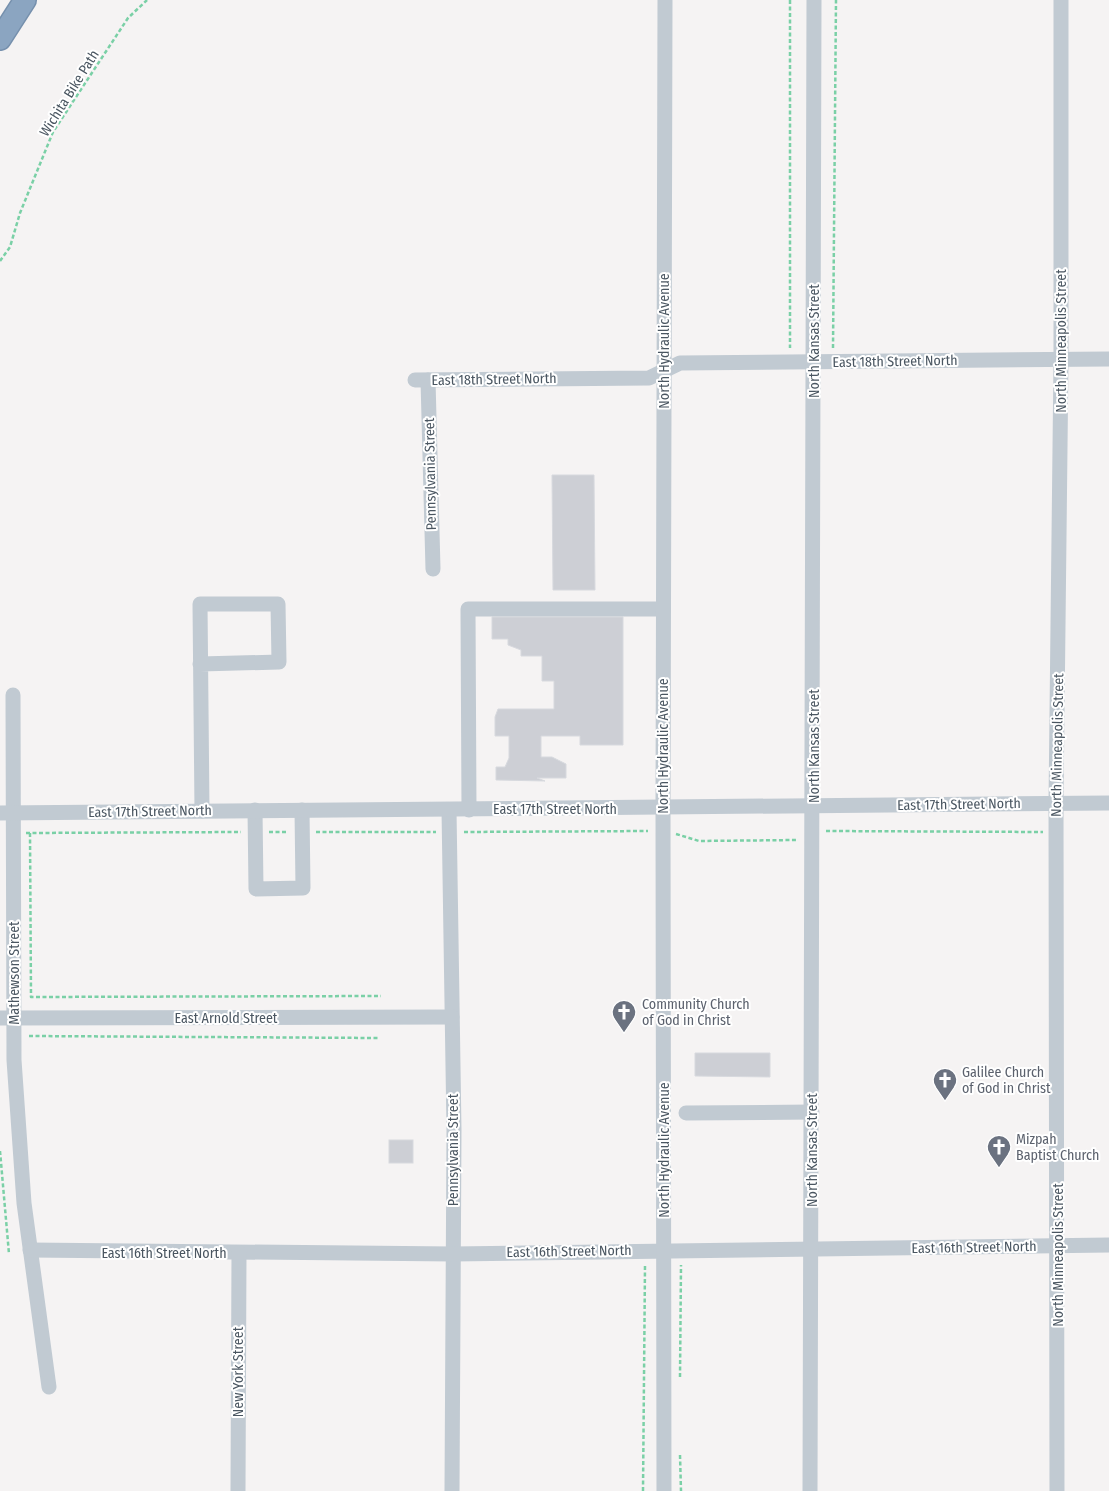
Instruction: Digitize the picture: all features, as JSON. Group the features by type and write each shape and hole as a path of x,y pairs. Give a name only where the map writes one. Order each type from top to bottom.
{"highway":[{"path":"0,39 25,0"}],"street":[{"name":"North Hydraulic Avenue","path":"664,1491 665,1250 662,808 665,0"},
{"name":"North Kansas Street","path":"810,1491 814,0"},
{"name":"North Minneapolis Street","path":"1057,1491 1056,803 1062,359 1061,0"},
{"name":"East 18th Street North","path":"421,380 649,378 680,363 814,356 1109,359"},
{"name":"Pennsylvania Street","path":"421,380 433,569"},
{"path":"200,664 279,662 278,604 200,604 200,664 202,810"},
{"path":"469,810 468,609 663,608"},
{"name":"Mathewson Street","path":"13,695 7,813 14,833 7,1018 15,1079 24,1204 49,1387"},
{"name":"East 17th Street North","path":"7,813 1109,803"},
{"path":"254,810 256,889 303,888 302,810"},
{"name":"Pennsylvania Street","path":"449,810 452,1017 452,1491"},
{"name":"East Arnold Street","path":"7,1018 452,1017"},
{"path":"686,1113 812,1112"},
{"name":"East 16th Street North","path":"30,1250 453,1254 1109,1245"},
{"name":"New York Street","path":"238,1491 239,1253"}],"path":[{"name":"Wichita Bike Path","path":"0,260 10,247 20,213 53,132 128,18 147,0"},
{"path":"790,0 790,351 814,356 833,350 836,0"},
{"path":"14,833 662,833 681,834 699,841 796,841 822,831 1056,832"},
{"path":"30,833 31,997 29,1036 379,1038"},
{"path":"31,997 381,996"},
{"path":"0,1151 9,1254"}],"building":[{"path":"552,475 594,475 595,590 553,590"},
{"path":"492,617 623,617 623,745 580,745 580,736 541,736 541,757 552,757 566,764 566,778 537,778 545,781 496,780 496,767 505,767 509,758 509,736 495,736 495,717 498,709 554,709 554,681 542,681 542,656 521,656 521,650 508,645 508,639 492,639"},
{"path":"695,1053 770,1053 770,1077 695,1076"},
{"path":"389,1140 413,1140 413,1163 389,1163"}],"place":[{"name":"Community Church of God in Christ","path":"624,1033"},
{"name":"Galilee Church of God in Christ","path":"945,1101"},
{"name":"Mizpah Baptist Church","path":"999,1168"}]}
